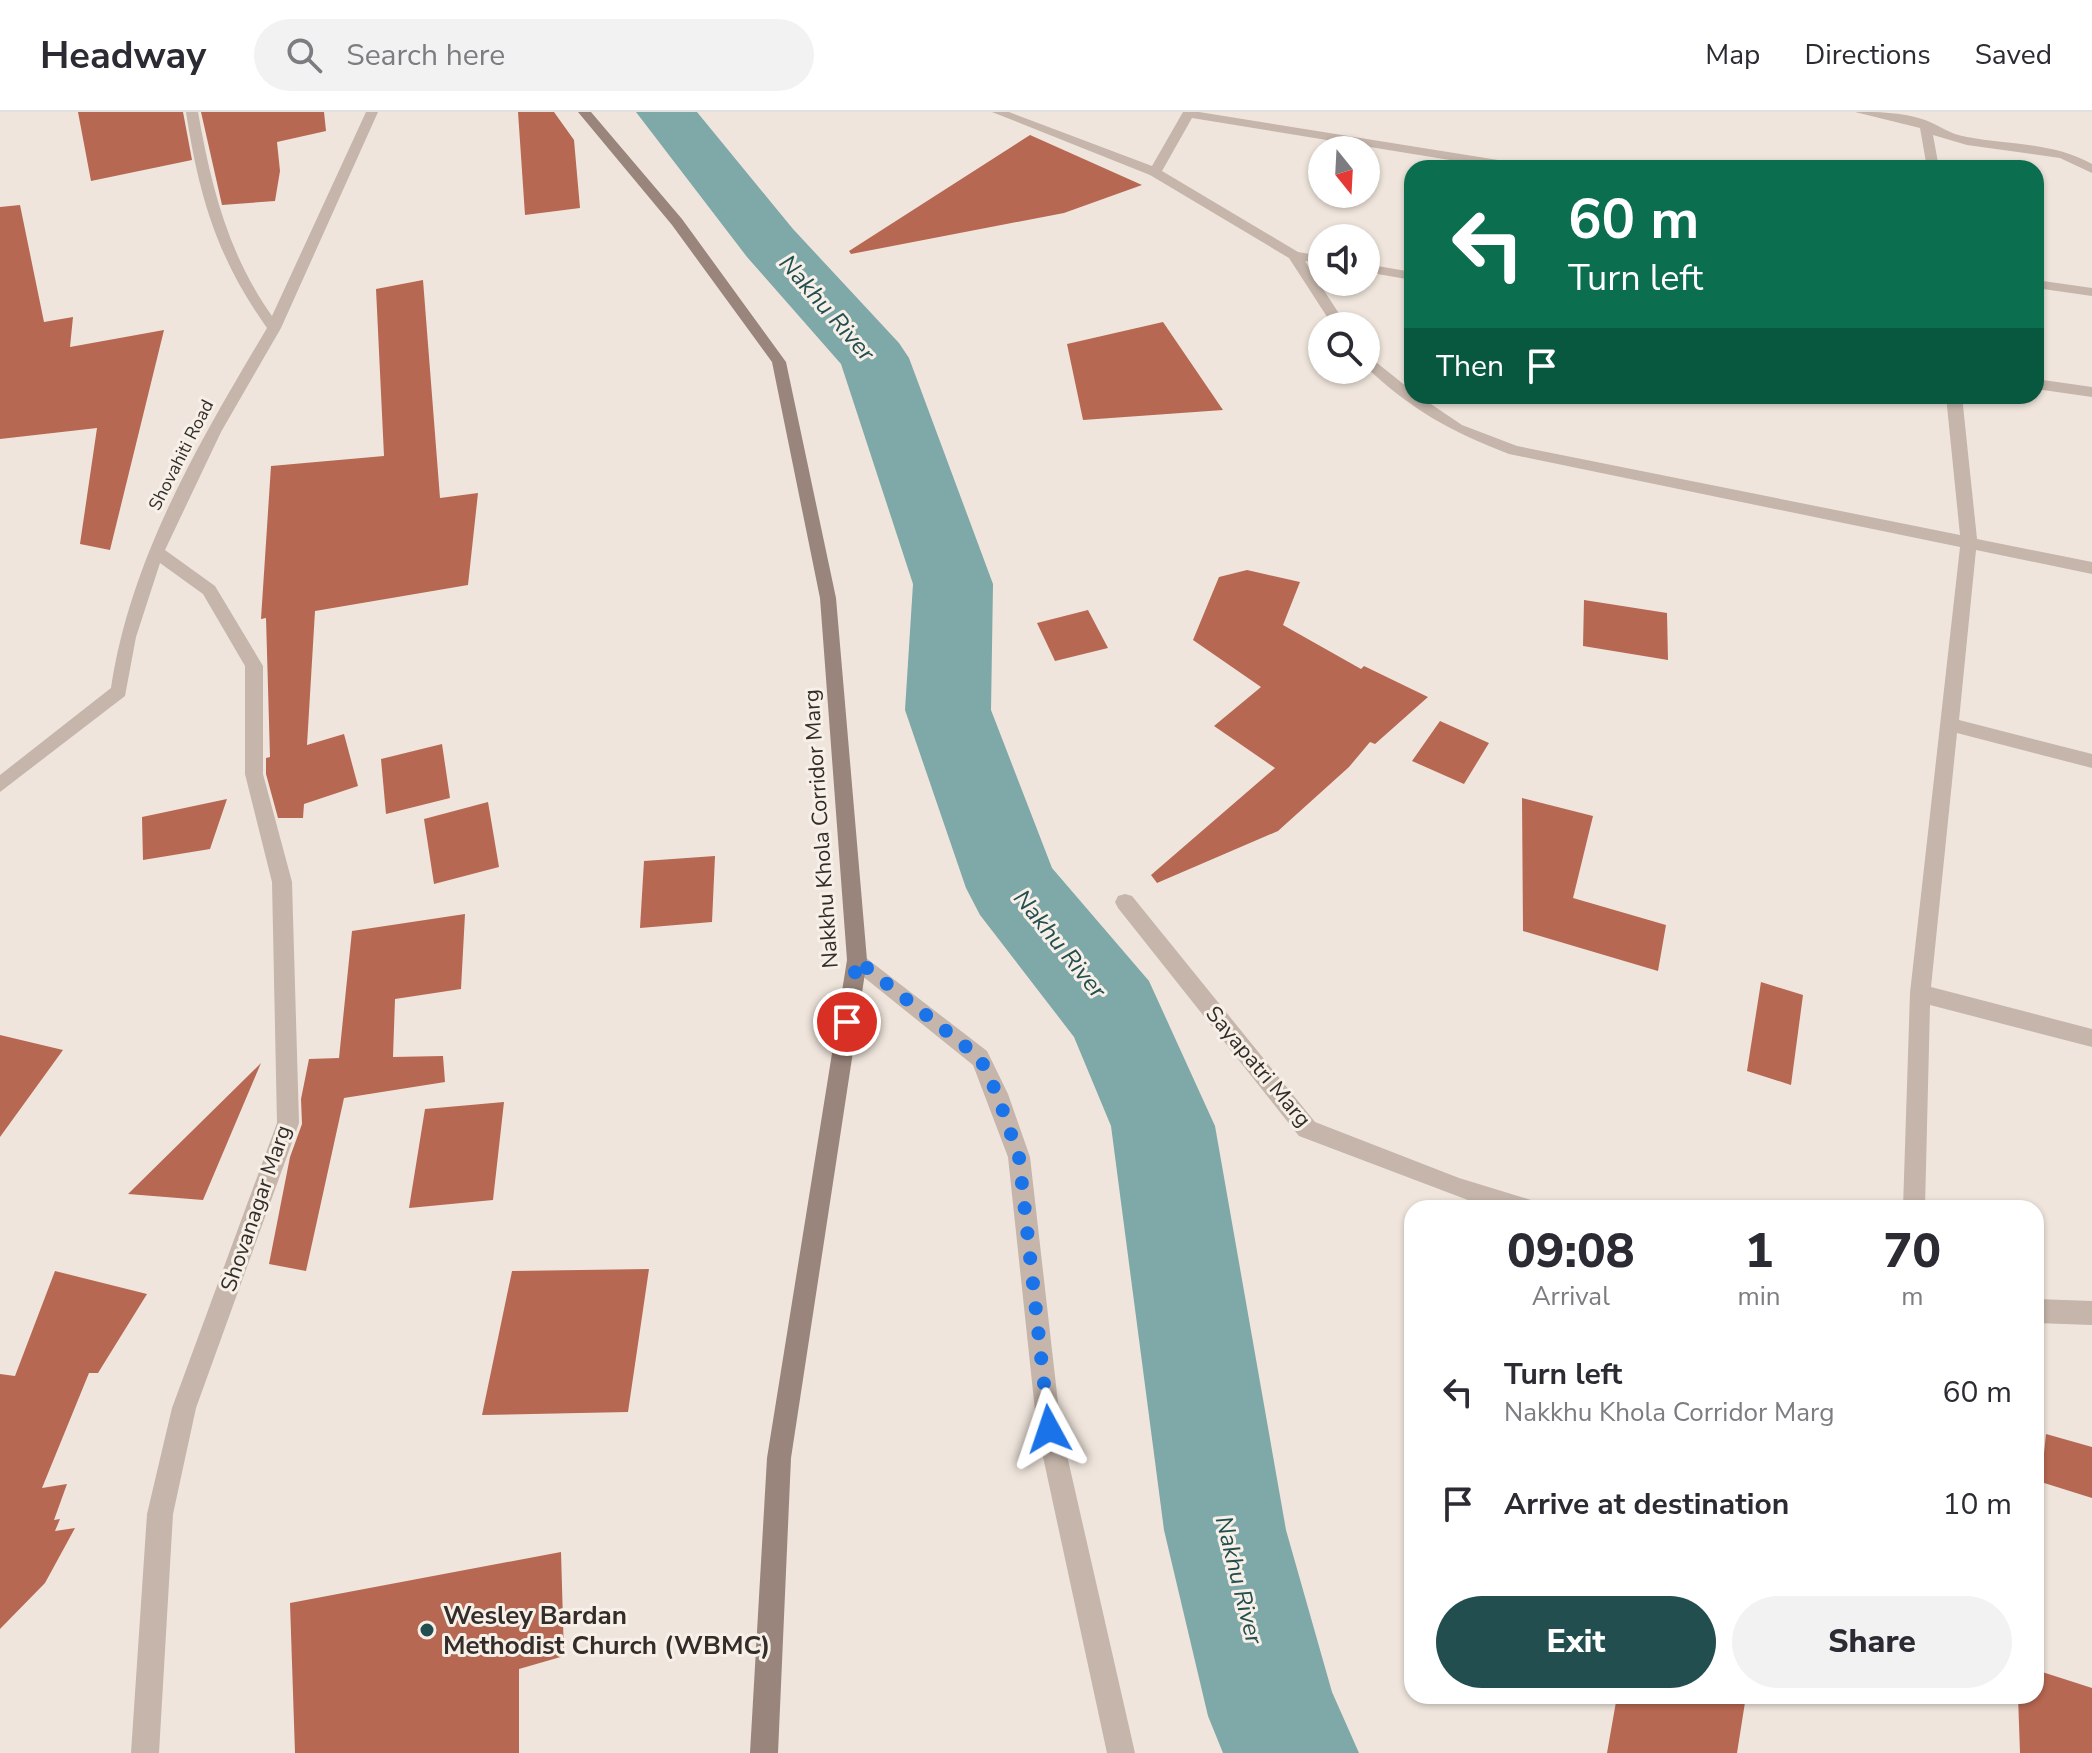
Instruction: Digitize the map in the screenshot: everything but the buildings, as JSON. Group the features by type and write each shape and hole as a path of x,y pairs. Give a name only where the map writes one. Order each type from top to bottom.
{"street":[{"path":"192,112 201,169 225,251 249,295 274,328"},
{"name":"Shovahiti Road","path":"0,785 119,691 127,637 156,552 213,432 274,328 372,112"},
{"name":"Nakkhu Khola Corridor Marg","path":"584,112 677,222 779,362 828,598 857,960 779,1458 764,1753"},
{"path":"998,112 1155,172 1294,255 1308,258"},
{"path":"1861,112 1920,122 1926,129 1932,160"},
{"path":"1155,172 1189,113 1474,160"},
{"path":"1926,129 1980,142 2065,155 2092,169"},
{"path":"1294,255 1331,312"},
{"path":"1380,270 1404,275"},
{"path":"2044,285 2092,292"},
{"path":"1380,372 1404,393"},
{"path":"2044,385 2092,392"},
{"path":"1421,404 1457,428 1514,450 1969,540 2092,568"},
{"path":"1914,1200 1920,993 1969,540 1955,404"},
{"name":"Shovanagar Marg","path":"145,1753 160,1514 170,1469 184,1408 288,1123 282,882 254,774 254,666 209,590 156,552"},
{"path":"1948,724 2092,761"},
{"name":"Sayapatri Marg","path":"1125,902 1307,1129 1497,1200"},
{"path":"857,960 980,1058 1019,1157 1049,1429 1121,1753"},
{"path":"1920,993 2092,1038"},
{"path":"2044,1311 2092,1313"}],"waterway":[{"name":"Nakhu River","path":"666,112 770,243 874,358 953,584 948,710 1013,888 1114,1012 1163,1126 1225,1530 1273,1716 1293,1753"}],"place":[{"name":"Wesley Bardan Methodist Church (WBMC)","path":"427,1630"}],"route":[{"path":"847,1022 857,960 980,1058 997,1094 1019,1157 1049,1429"}]}
